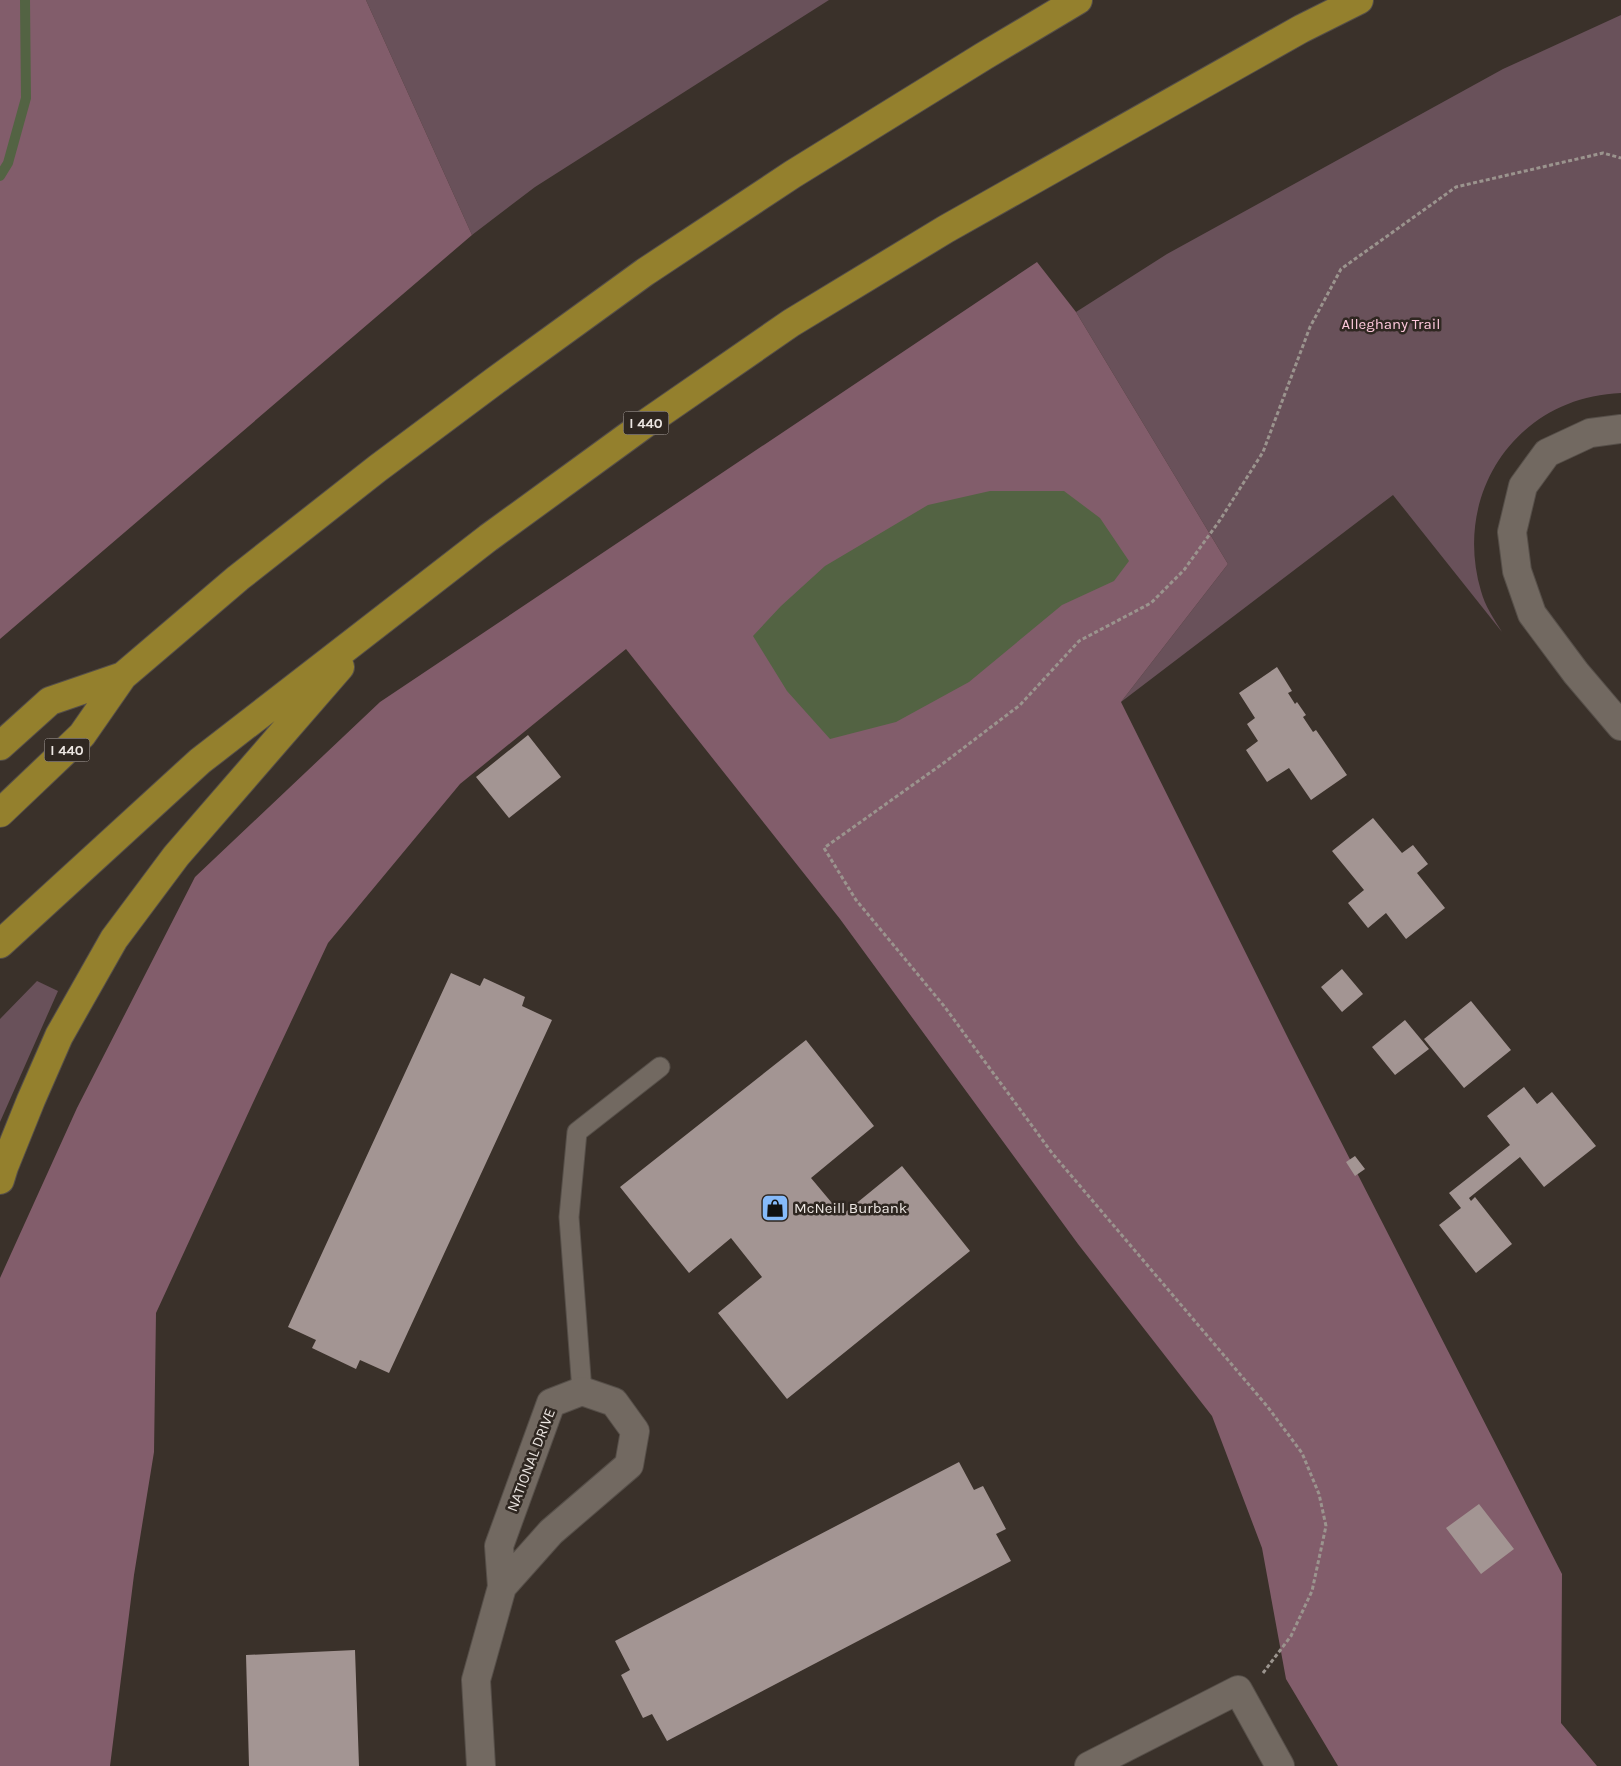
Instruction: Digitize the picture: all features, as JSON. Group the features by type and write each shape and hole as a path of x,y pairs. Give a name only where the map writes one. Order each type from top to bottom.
{"highway":[{"name":"I 440","path":"0,813 82,736 123,676 238,578 378,468 644,272 802,169 1078,0"},
{"name":"I 440","path":"0,944 200,761 488,538 618,443 791,323 946,229 1301,29 1359,0"},
{"path":"0,1180 31,1100 60,1036 114,938 176,856 381,621"},
{"path":"0,746 50,701 123,676"}],"street":[{"path":"1621,429 1590,433 1548,453 1523,486 1512,532 1517,571 1532,614 1576,673 1621,726"},
{"name":"NATIONAL DRIVE","path":"481,1766 476,1680 502,1587 499,1546 551,1403 582,1391 614,1402 635,1431 629,1465 551,1532 502,1587"},
{"path":"1089,1766 1238,1690 1280,1766"}],"lane":[{"path":"582,1391 569,1217 577,1132 660,1067"}],"path":[{"path":"1259,1678 1291,1636 1312,1591 1326,1526 1319,1494 1302,1453 1267,1406 1052,1153 944,1006 856,900 824,848 945,762 1020,705 1078,641 1151,603 1184,570 1220,520 1263,452 1310,327 1341,269 1456,187 1603,153 1621,158"}],"green space":[{"path":"366,0 829,0 535,187 472,235"},
{"name":"Alleghany Trail","path":"1621,15 1621,393 1584,399 1551,412 1523,432 1501,457 1485,486 1476,519 1474,555 1483,597 1502,632 1393,495 1121,702 1228,564 1076,312 1167,254 1503,69"},
{"path":"37,981 58,991 0,1122 0,1019"}],"shaded area":[{"path":"0,0 366,0 472,235 0,639"},
{"path":"1037,262 1076,312 1228,564 1121,702 1290,1042 1562,1574 1561,1723 1597,1766 1338,1766 1286,1679 1262,1548 1212,1416 1078,1244 840,919 626,649 460,784 328,943 156,1313 154,1452 134,1575 110,1766 0,1766 0,1278 77,1108 195,877 380,702"},
{"path":"990,491 1064,491 1100,518 1129,561 1114,581 1062,605 969,682 896,722 830,739 787,691 753,636 781,606 825,566 928,505"}],"building":[{"path":"1277,667 1292,691 1288,693 1295,704 1297,702 1306,715 1303,717 1313,732 1316,730 1347,775 1311,800 1289,768 1267,782 1246,750 1258,741 1247,724 1255,718 1239,693"},
{"path":"528,735 561,777 509,818 476,777"},
{"path":"1373,818 1402,853 1413,845 1428,864 1417,873 1445,908 1406,939 1386,913 1368,928 1348,903 1364,890 1332,851"},
{"path":"1342,969 1363,994 1342,1012 1321,987"},
{"path":"451,973 480,986 484,978 525,997 522,1006 552,1020 389,1373 360,1360 356,1369 312,1348 316,1340 288,1327"},
{"path":"1471,1001 1511,1050 1464,1088 1424,1039"},
{"path":"1405,1020 1429,1049 1395,1075 1372,1047"},
{"path":"806,1040 874,1126 811,1178 842,1215 902,1166 970,1251 787,1399 718,1313 762,1277 731,1238 689,1273 620,1187"},
{"path":"1524,1087 1537,1104 1552,1092 1596,1146 1544,1187 1520,1157 1469,1198 1471,1201 1475,1197 1512,1244 1476,1273 1439,1225 1461,1208 1449,1193 1510,1145 1487,1116"},
{"path":"1355,1156 1365,1169 1355,1176 1346,1162"},
{"path":"959,1462 974,1490 983,1486 1006,1529 996,1534 1011,1561 667,1741 652,1714 643,1718 621,1675 630,1670 615,1641"},
{"path":"1479,1504 1514,1549 1481,1574 1446,1528"},
{"path":"355,1650 359,1766 249,1766 246,1655"}],"waterway":[{"path":"0,176 8,163 26,98 25,0"}],"place":[{"name":"McNeill Burbank","path":"775,1208"}]}
